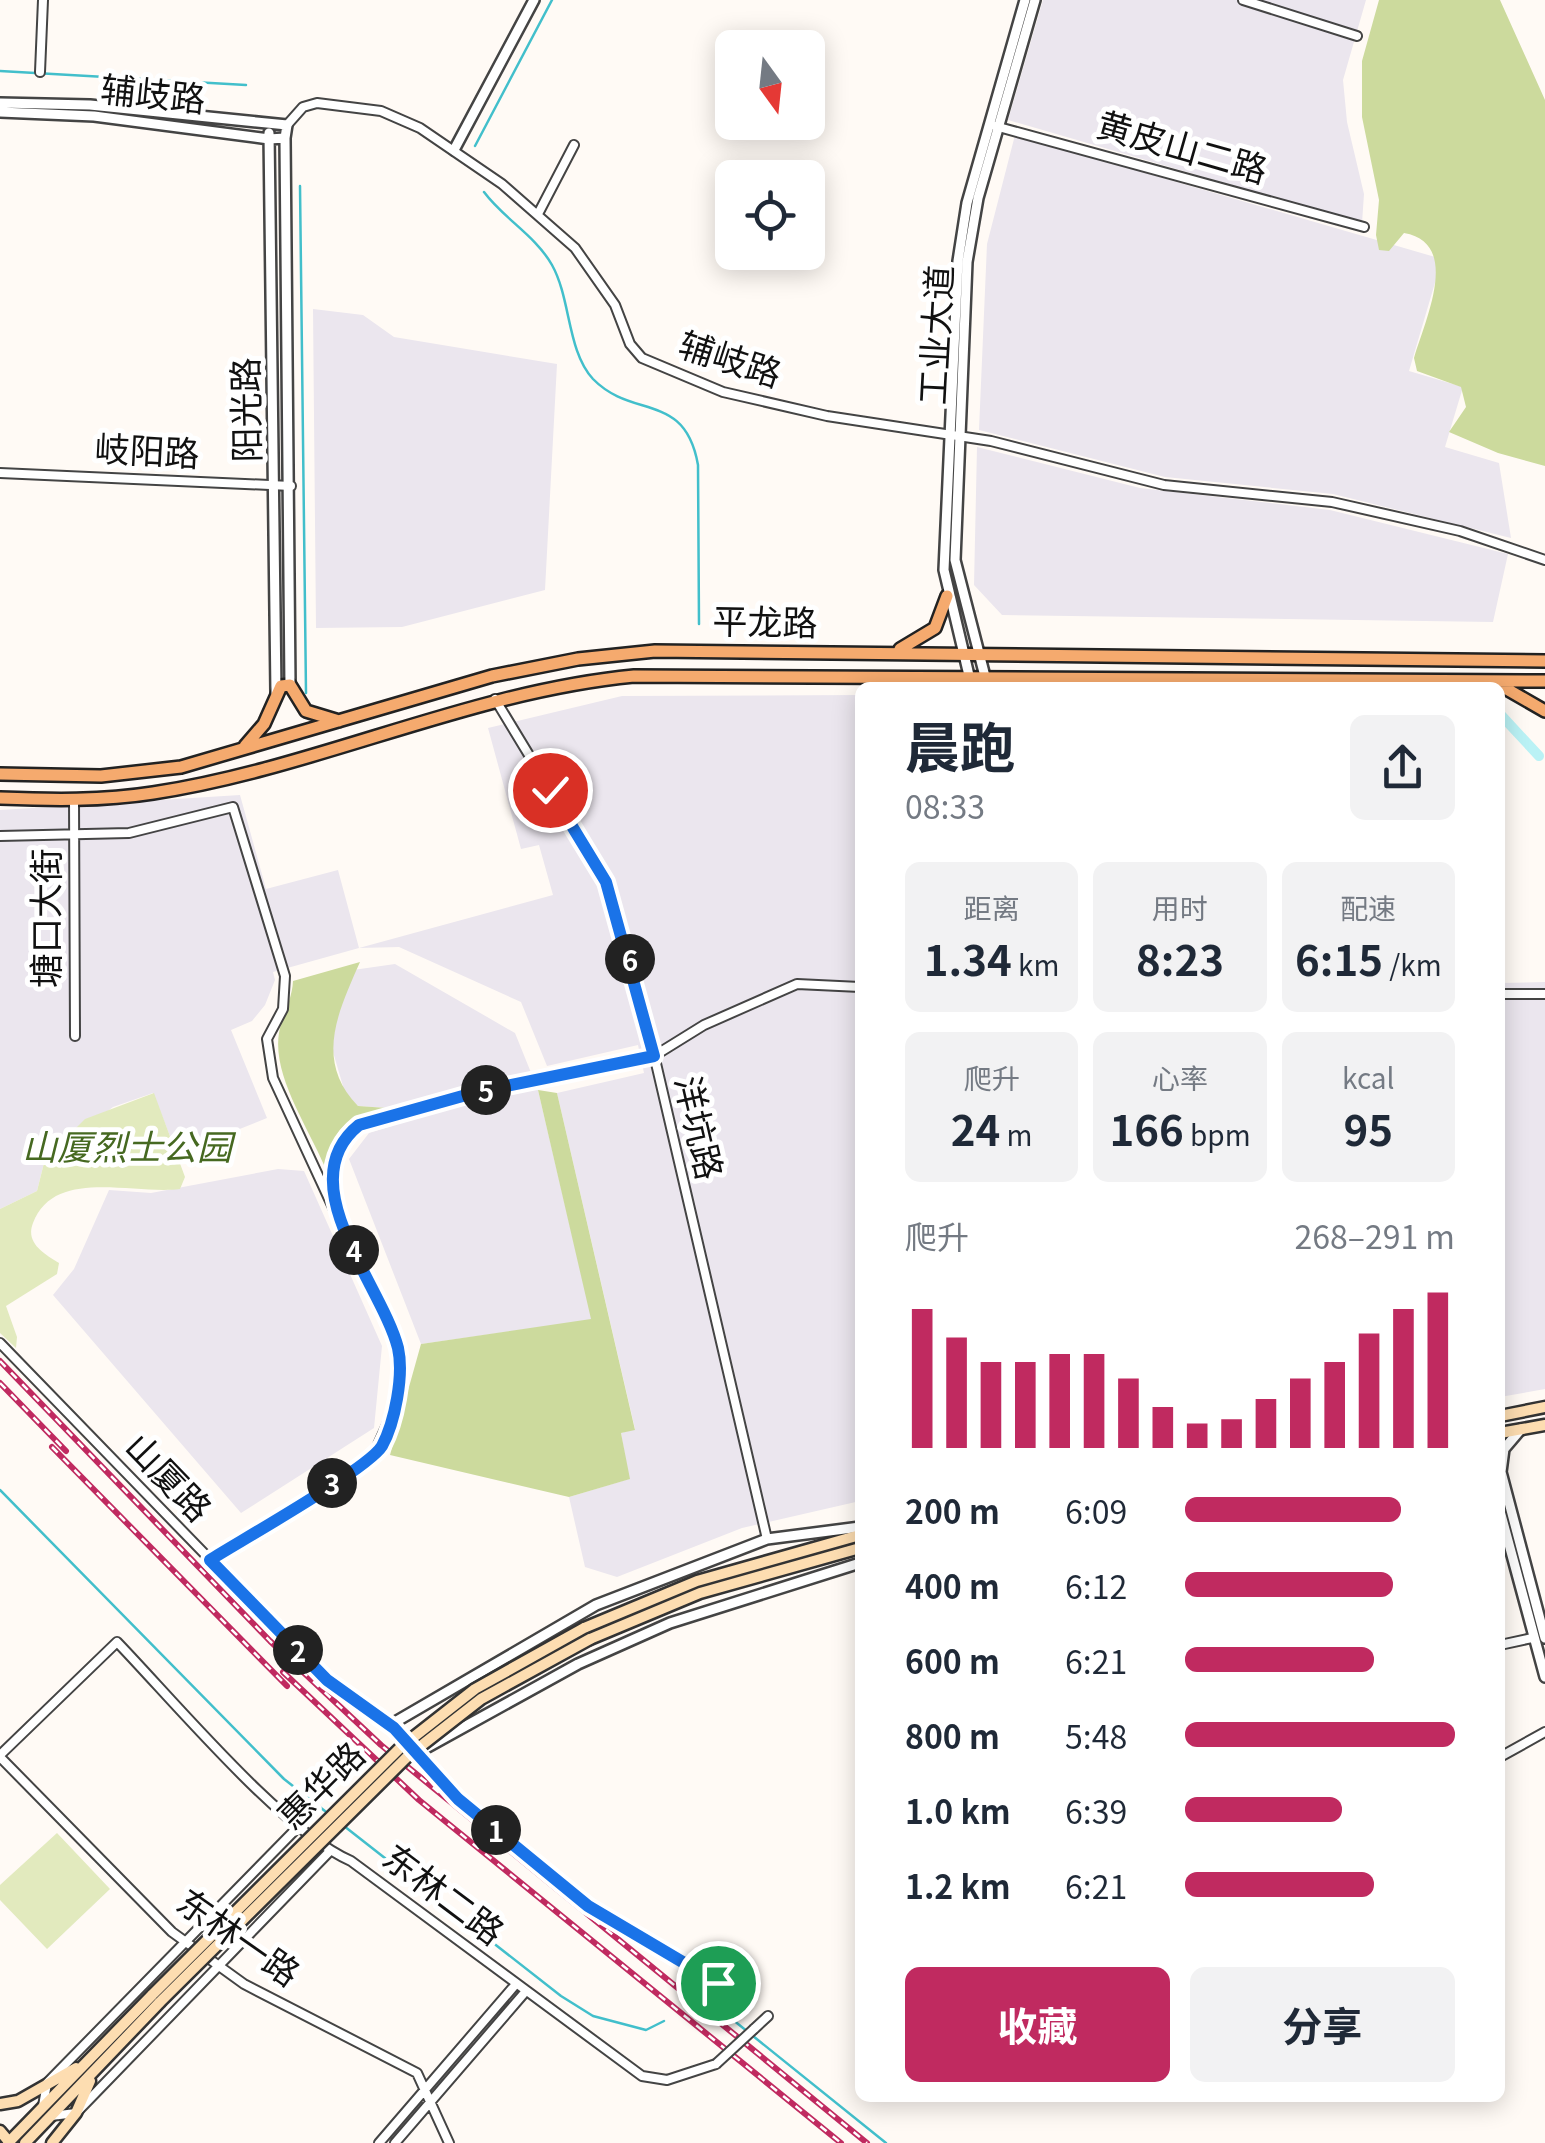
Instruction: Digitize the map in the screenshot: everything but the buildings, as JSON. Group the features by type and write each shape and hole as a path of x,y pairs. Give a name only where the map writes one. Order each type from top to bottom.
{"main road":[{"path":"885,652 908,647 927,636 940,620 947,596"},
{"name":"平龙路","path":"0,774 128,774 232,753 492,676 613,654 978,652 1545,660"},
{"name":"平龙路","path":"0,798 74,799 186,787 494,699 549,686 634,676 972,682 1049,677 1545,681"},
{"path":"1036,682 1049,677"},
{"path":"1478,680 1485,682"},
{"path":"232,753 258,734 280,686 290,686 306,711 325,720 346,721"},
{"path":"1505,688 1545,711"},
{"path":"1505,1415 1545,1407"},
{"path":"1505,1433 1545,1425"},
{"name":"惠华路","path":"9,2143 47,2111 401,1746 475,1689 584,1628 697,1580 855,1536"},
{"name":"惠华路","path":"156,1998 422,1744 481,1699 590,1640 700,1593 855,1549"},
{"path":"0,2104 18,2101 47,2083 90,2067"},
{"path":"52,2143 76,2113 90,2067"},
{"name":"惠华路","path":"25,2143 47,2111"},
{"path":"0,2131 9,2143"}],"street":[{"path":"40,72 44,0"},
{"path":"454,150 534,0"},
{"name":"工业大道","path":"986,682 956,572 954,435 960,240 1025,0"},
{"name":"工业大道","path":"972,682 947,596 944,553 968,242 1035,0"},
{"path":"1242,0 1358,36"},
{"name":"辅岐路","path":"0,103 108,107 270,126 287,125 310,104 368,108 407,121 454,150 538,214 581,255 614,305 630,344 650,363 738,396 827,416 954,435 1164,484 1332,502 1460,531 1545,560"},
{"name":"辅歧路","path":"0,112 94,116 286,138"},
{"path":"987,131 999,124"},
{"name":"黄皮山二路","path":"999,124 1364,227"},
{"path":"286,138 287,125"},
{"name":"阳光路","path":"270,126 276,693"},
{"name":"阳光路","path":"286,138 290,686"},
{"path":"538,214 574,145"},
{"name":"岐阳路","path":"0,473 291,486"},
{"name":"洋坑路","path":"494,699 606,882 654,1056 767,1539"},
{"name":"塘口大街","path":"74,799 75,1036"},
{"path":"0,836 129,833 234,807 285,976 282,1009 266,1039 267,1056 399,1350 395,1407 373,1456 210,1560"},
{"path":"334,1206 339,1150 346,1136 359,1125 477,1092 654,1056 704,1025 797,984 855,986"},
{"path":"1505,994 1545,994"},
{"name":"山厦路","path":"0,1343 327,1680 390,1724 458,1799 588,1906 718,1983"},
{"path":"1505,1448 1522,1430"},
{"path":"1505,1484 1545,1638"},
{"path":"390,1724 596,1605 767,1539 855,1528"},
{"path":"1505,1550 1545,1676"},
{"path":"417,1752 578,1664 670,1623 855,1564"},
{"path":"1505,1644 1532,1638"},
{"name":"东林二路","path":"0,1756 117,1642 329,1852 351,1861 642,2076 666,2080 716,2064 768,2016"},
{"path":"1505,1755 1545,1732"},
{"name":"东林一路","path":"0,1756 185,1942 244,1984 417,2073 450,2143"},
{"path":"299,1826 47,2083 47,2111 76,2113 329,1852"},
{"path":"379,2143 516,1984"},
{"path":"395,2143 526,1991"}],"shaded area":[{"path":"1043,0 1366,0 1343,80 1347,122 1364,194 1362,223 1008,120"},
{"path":"1015,135 1442,259 1409,371 1463,387 1445,447 1499,463 1511,538 1333,494 1165,477 979,430 987,244"},
{"path":"313,309 363,315 394,337 557,364 545,590 402,627 316,628"},
{"path":"977,447 1140,488 1330,510 1508,554 1493,622 1002,615 974,585"},
{"path":"855,695 855,1502 742,1528 617,1577 585,1567 569,1497 629,1479 621,1433 635,1429 557,1093 644,1073 638,1045 547,1066 521,1002 399,947 359,948 553,895 539,845 521,849 488,728 622,696"},
{"path":"240,795 266,889 338,870 359,948 273,972 275,980 265,1005 252,1021 231,1030 267,1118 177,1154 153,1093 113,1107 45,1159 37,1191 0,1209 0,810"},
{"path":"395,964 515,1033 538,1090 592,1320 421,1344 349,1159 369,1133 392,1126 387,1108 358,1106 345,1093 326,1028 353,970"},
{"path":"1545,982 1545,1389 1505,1396 1505,983"},
{"path":"278,1169 304,1171 382,1346 374,1428 241,1513 53,1295 74,1269 109,1190 151,1193"}],"green space":[{"path":"1379,0 1500,0 1545,100 1545,466 1498,453 1449,432 1466,407 1461,387 1417,371 1414,358 1431,304 1436,267 1432,251 1422,240 1404,233 1389,251 1379,250 1379,200 1362,117 1362,61"},
{"path":"360,962 338,1018 333,1054 345,1089 358,1106 387,1108 345,1125 324,1165 286,1083 278,1049 279,1033 293,981"},
{"path":"538,1090 557,1093 635,1430 621,1433 630,1479 569,1497 390,1455 421,1344 591,1319"},
{"name":"山厦烈士公园","path":"154,1093 185,1177 180,1189 76,1189 43,1206 33,1223 32,1236 37,1247 59,1263 57,1274 6,1306 17,1337 16,1348 0,1333 0,1209 37,1191 45,1159 85,1119"},
{"path":"57,1833 110,1889 47,1949 0,1900 0,1885"}],"waterway":[{"path":"475,146 552,0"},
{"path":"0,71 246,85"},
{"path":"300,186 306,693"},
{"path":"484,192 552,265 578,354 593,379 624,399 670,416 682,426 691,442 698,465 699,624"},
{"path":"1505,719 1539,756"},
{"path":"0,1490 284,1779 330,1815"},
{"path":"344,1826 561,1996 593,2016 646,2030 664,2021"},
{"path":"695,1994 712,2003 886,2143"}],"railway":[{"path":"0,1361 270,1641 381,1745 867,2143"},
{"path":"0,1383 66,1451"},
{"path":"52,1447 287,1686"},
{"path":"283,1672 419,1800 841,2143"}],"route":[{"path":"550,790 606,882 654,1056 477,1092 359,1125 346,1136 334,1173 334,1206 399,1350 395,1407 382,1446 373,1456 210,1560 327,1680 403,1736 458,1799 588,1906 718,1983"}]}
